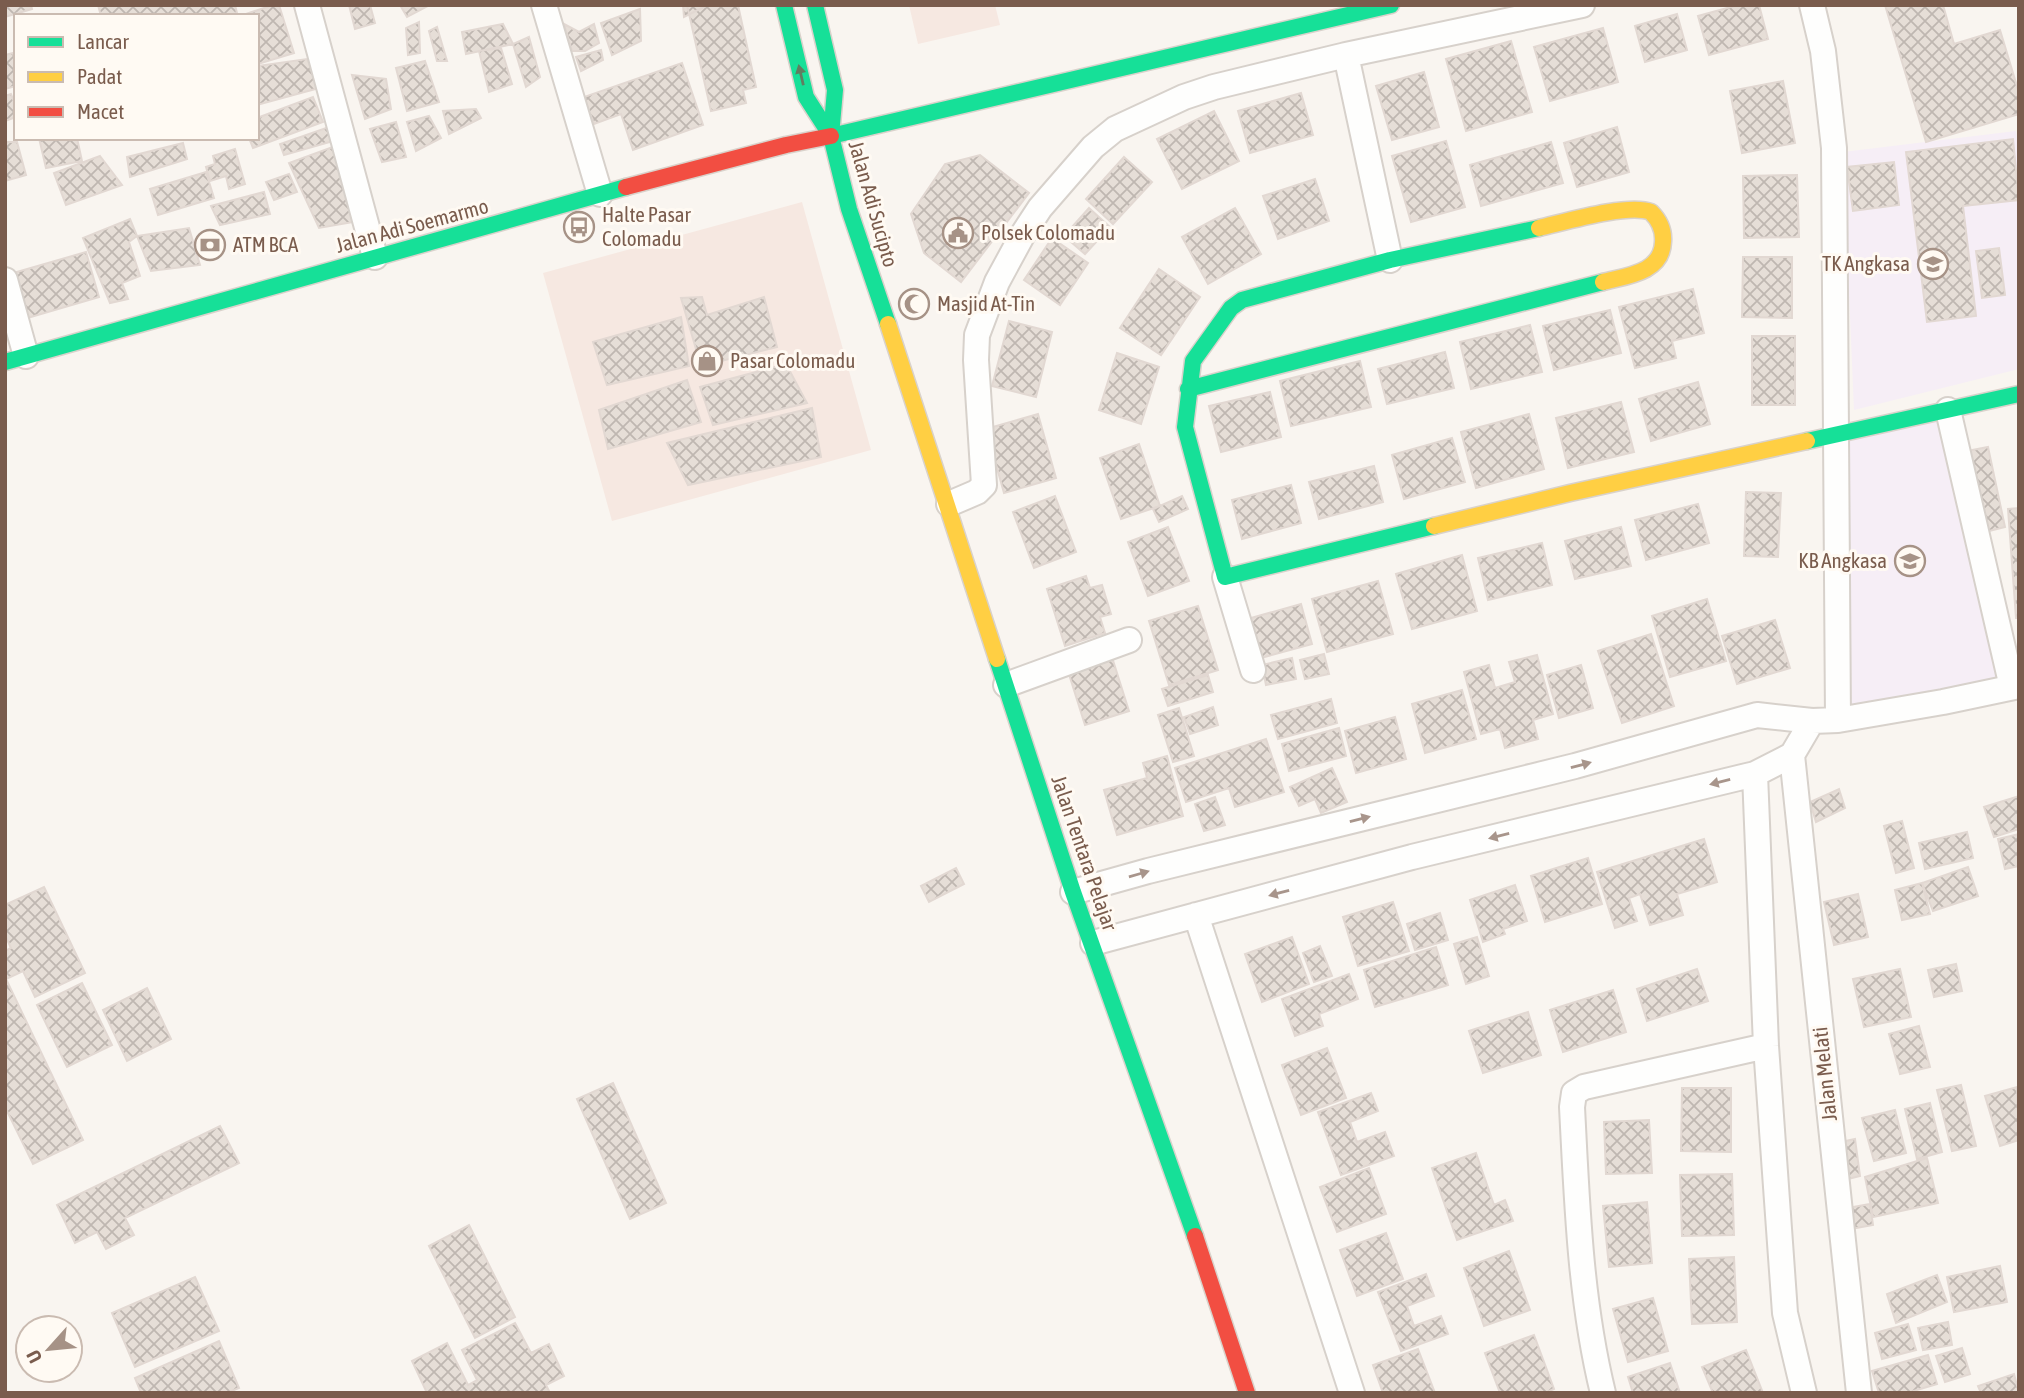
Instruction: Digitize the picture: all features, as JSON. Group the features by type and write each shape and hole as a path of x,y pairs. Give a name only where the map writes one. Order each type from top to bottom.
{"main road":[{"name":"Jalan Adi Sucipto","path":"784,5 806,97 831,136 849,209 888,324"},
{"name":"Jalan Adi Sucipto","path":"815,5 835,90 831,136"},
{"name":"Jalan Adi Soemarmo","path":"16,359 600,194 786,145 1391,5"},
{"path":"1188,389 1640,272 1655,263 1663,251 1663,236 1658,221 1650,211 1639,208 1390,260 1242,300 1231,308 1193,361 1188,389 1185,427 1226,577 1556,496 2019,394"},
{"name":"Jalan Tentara Pelajar","path":"888,324 1073,892 1093,943 1123,1037 1166,1150 1247,1393"}],"street":[{"path":"307,5 375,257"},
{"path":"544,5 600,194"},
{"path":"948,504 977,492 984,485 976,360 977,335 997,282 1040,208 1093,147 1115,130 1184,97 1214,87 1346,55 1582,5"},
{"path":"1812,5 1823,51 1834,148 1839,720"},
{"path":"1346,55 1390,260"},
{"path":"5,281 16,359"},
{"path":"1073,892 1148,871 1575,766 1757,715 1839,720 2016,686 1948,410"},
{"path":"1226,577 1253,670"},
{"path":"1006,685 1129,640"},
{"path":"1093,943 1425,854 1755,774 1792,755 1812,720"},
{"name":"Jalan Melati","path":"1792,755 1859,1393"},
{"path":"1755,774 1766,1046 1785,1313 1804,1393"},
{"path":"1196,915 1352,1393"},
{"path":"1603,1393 1592,1348 1578,1240 1572,1107 1574,1093 1584,1087 1766,1046"}],"shaded area":[{"path":"909,5 995,5 1000,25 918,44"},
{"name":"TK Angkasa","path":"2016,131 2019,160 2019,369 1854,410 1843,152"},
{"name":"Pasar Colomadu","path":"802,202 871,450 612,521 543,273"},
{"name":"KB Angkasa","path":"1941,418 2003,680 1847,714 1843,443"}],"building":[{"path":"5,5 31,5 32,9 5,17"},
{"path":"98,5 235,5 237,13 233,14 100,14"},
{"path":"279,5 294,53 259,64 259,14 246,14"},
{"path":"349,5 370,5 375,23 355,29"},
{"path":"400,5 428,5 428,6 407,17"},
{"path":"683,5 708,5 684,17"},
{"path":"687,5 738,5 756,87 743,90 746,103 711,111"},
{"path":"1738,5 1759,5 1768,39 1709,55 1698,16"},
{"path":"1885,5 1943,5 1954,44 2000,30 2019,93 2019,114 1926,142"},
{"path":"640,9 641,41 612,55 601,23"},
{"path":"1677,14 1687,50 1645,62 1635,26"},
{"path":"419,22 420,53 408,55 406,28"},
{"path":"503,24 513,44 466,54 462,32"},
{"path":"564,24 579,32 594,24 599,43 585,51 572,51"},
{"path":"437,27 447,61 437,61 429,31"},
{"path":"1603,28 1618,82 1550,101 1534,47"},
{"path":"529,37 540,77 526,87 513,44"},
{"path":"1511,41 1532,112 1466,131 1446,59"},
{"path":"501,48 512,84 489,92 479,51"},
{"path":"601,50 603,60 581,71 576,57"},
{"path":"13,53 14,87 5,89 5,55"},
{"path":"307,59 319,88 259,104 259,66"},
{"path":"425,61 439,102 407,111 396,68"},
{"path":"682,63 703,125 633,150 621,114 594,124 584,97"},
{"path":"1424,72 1439,127 1392,140 1376,86"},
{"path":"352,75 386,79 391,109 365,119"},
{"path":"1783,81 1795,143 1742,153 1730,91"},
{"path":"1301,93 1313,135 1250,153 1238,111"},
{"path":"11,94 14,118 5,121 5,96"},
{"path":"313,97 323,122 253,148 250,140 259,140 259,117"},
{"path":"476,109 481,118 449,134 443,111"},
{"path":"1214,111 1239,161 1182,189 1157,139"},
{"path":"429,116 441,138 416,151 407,122"},
{"path":"396,122 406,157 382,162 370,129"},
{"path":"329,127 333,141 284,155 280,144"},
{"path":"1617,127 1629,172 1577,187 1564,143"},
{"path":"2013,139 2019,200 1963,206 1976,316 1927,322 1906,152"},
{"path":"39,140 77,140 82,161 46,168"},
{"path":"1446,141 1465,207 1411,222 1392,156"},
{"path":"5,142 17,142 26,175 5,181"},
{"path":"1551,142 1563,183 1481,206 1470,165"},
{"path":"183,143 187,159 130,177 127,157"},
{"path":"338,145 359,221 319,228 289,163"},
{"path":"235,149 245,184 229,189 226,176 210,181 206,167 215,164 213,156"},
{"name":"Polsek Colomadu","path":"980,155 1029,193 961,282 924,253 911,214 945,164"},
{"path":"100,156 122,185 66,205 54,173"},
{"path":"1124,157 1152,182 1113,224 1086,199"},
{"path":"1894,162 1899,205 1853,211 1847,167"},
{"path":"206,172 214,198 158,215 150,189"},
{"path":"289,174 297,192 274,200 266,182"},
{"path":"1797,175 1799,237 1744,238 1743,176"},
{"path":"1315,179 1329,221 1278,239 1263,196"},
{"path":"264,192 270,214 220,225 211,206"},
{"path":"1089,208 1110,227 1085,254 1064,236"},
{"path":"1235,208 1261,254 1208,284 1182,237"},
{"path":"130,219 137,236 129,242 140,276 122,283 128,299 110,303 83,238"},
{"path":"189,228 200,265 151,271 137,236"},
{"path":"1052,238 1088,263 1060,305 1024,280"},
{"path":"1999,248 2005,295 1982,298 1976,251"},
{"path":"86,252 99,297 24,319 10,274"},
{"path":"1743,257 1792,257 1792,318 1742,317"},
{"path":"1159,269 1200,297 1161,355 1120,328"},
{"path":"1693,289 1704,333 1672,341 1676,358 1635,368 1619,307"},
{"path":"702,297 707,315 764,297 777,347 701,366 681,298"},
{"path":"1610,310 1621,353 1554,370 1543,326"},
{"path":"681,317 689,366 607,385 593,342"},
{"path":"1009,321 1052,332 1036,397 992,386"},
{"path":"1530,325 1542,372 1471,389 1460,342"},
{"path":"1752,336 1795,336 1795,405 1752,405"},
{"path":"1445,352 1454,388 1387,404 1378,369"},
{"path":"1117,353 1159,367 1141,424 1099,410"},
{"path":"1360,361 1371,407 1291,426 1280,381"},
{"path":"786,364 807,403 713,425 700,387"},
{"path":"687,380 701,422 608,449 599,410"},
{"path":"1698,382 1710,424 1651,441 1639,399"},
{"path":"1270,392 1281,437 1221,452 1209,406"},
{"path":"1621,402 1634,452 1568,468 1556,418"},
{"path":"812,408 821,457 688,485 667,443"},
{"path":"1038,414 1056,478 1004,493 986,429"},
{"path":"1529,414 1544,469 1476,488 1461,432"},
{"path":"1452,438 1465,482 1404,499 1392,455"},
{"path":"1139,444 1160,506 1121,519 1100,458"},
{"path":"1988,447 2005,527 1985,532 1967,451"},
{"path":"1374,466 1383,502 1319,519 1309,482"},
{"path":"1291,485 1301,523 1242,539 1232,500"},
{"path":"1746,492 1781,493 1778,557 1744,556"},
{"path":"1055,496 1076,552 1034,568 1013,512"},
{"path":"1182,496 1188,509 1159,522 1153,509"},
{"path":"1698,504 1709,543 1646,560 1635,520"},
{"path":"2019,508 2019,618 2016,618 2008,509"},
{"path":"1168,527 1189,581 1148,596 1128,542"},
{"path":"1621,527 1631,566 1575,579 1565,541"},
{"path":"1542,543 1552,585 1488,600 1478,558"},
{"path":"1462,555 1477,611 1412,629 1396,574"},
{"path":"1086,576 1090,588 1102,585 1111,614 1100,617 1105,633 1065,646 1047,589"},
{"path":"1378,581 1393,634 1327,652 1312,599"},
{"path":"1707,599 1726,661 1670,677 1652,616"},
{"path":"1301,604 1312,644 1254,660 1244,620"},
{"path":"1198,606 1218,670 1169,685 1149,621"},
{"path":"1775,620 1790,668 1737,684 1722,636"},
{"path":"1651,634 1674,706 1622,723 1598,651"},
{"path":"1111,654 1129,711 1085,725 1067,668"},
{"path":"1324,654 1329,674 1305,679 1300,660"},
{"path":"1537,655 1553,714 1533,720 1538,739 1505,748 1500,729 1481,734 1464,672 1489,665 1495,688 1515,682 1509,662"},
{"path":"1292,658 1296,679 1266,685 1262,665"},
{"path":"1581,665 1593,708 1559,718 1547,675"},
{"path":"1208,675 1213,692 1168,706 1162,689"},
{"path":"1462,690 1476,739 1425,753 1412,704"},
{"path":"1331,699 1337,723 1278,739 1271,715"},
{"path":"1213,707 1218,725 1190,734 1184,717"},
{"path":"1179,708 1194,756 1173,762 1158,715"},
{"path":"1395,717 1406,759 1356,773 1345,731"},
{"path":"1339,728 1346,756 1289,771 1282,744"},
{"path":"1266,739 1284,792 1235,807 1229,788 1186,802 1175,768"},
{"path":"1167,756 1183,816 1117,835 1104,790 1147,778 1143,763"},
{"path":"1332,768 1347,802 1321,813 1315,799 1299,806 1290,787"},
{"path":"1839,789 1845,808 1816,822 1810,802"},
{"path":"2019,796 2019,829 1994,837 1984,807"},
{"path":"1215,797 1225,825 1204,831 1195,804"},
{"path":"1902,821 1914,868 1896,873 1884,826"},
{"path":"1967,832 1973,858 1925,869 1919,843"},
{"path":"2019,834 2019,866 2005,869 1998,839"},
{"path":"1704,839 1717,882 1677,894 1683,915 1650,925 1640,894 1629,898 1637,921 1615,928 1597,872"},
{"path":"1588,858 1602,904 1545,922 1531,876"},
{"path":"1968,867 1978,896 1933,911 1922,883"},
{"path":"956,868 964,884 929,902 921,886"},
{"path":"1922,883 1930,914 1902,920 1895,890"},
{"path":"1515,885 1527,921 1503,929 1505,934 1483,942 1470,900"},
{"path":"44,887 85,973 35,997 23,971 6,979 83,1140 33,1164 5,1107 5,951 11,948 5,935 5,905"},
{"path":"1858,894 1868,937 1834,945 1824,902"},
{"path":"1393,902 1409,951 1358,966 1343,917"},
{"path":"1440,913 1448,940 1415,950 1407,924"},
{"path":"1292,937 1309,984 1262,1002 1245,954"},
{"path":"1477,937 1489,976 1466,984 1454,944"},
{"path":"1320,946 1332,976 1314,982 1303,953"},
{"path":"1436,947 1448,985 1375,1007 1364,970"},
{"path":"1956,964 1962,991 1934,997 1928,970"},
{"path":"1697,969 1708,1001 1647,1021 1637,989"},
{"path":"1900,969 1911,1017 1864,1027 1853,979"},
{"path":"1349,974 1358,999 1319,1014 1323,1026 1295,1036 1282,999"},
{"path":"82,983 112,1045 67,1067 37,1005"},
{"path":"147,988 171,1039 127,1061 103,1010"},
{"path":"1613,990 1626,1032 1563,1052 1550,1010"},
{"path":"1528,1012 1541,1055 1483,1073 1469,1031"},
{"path":"1919,1026 1930,1067 1900,1074 1889,1034"},
{"path":"1327,1048 1346,1098 1301,1115 1282,1065"},
{"path":"613,1083 666,1203 630,1219 577,1099"},
{"path":"1961,1085 1976,1146 1952,1151 1937,1090"},
{"path":"2017,1087 2019,1140 2000,1146 1985,1096"},
{"path":"1682,1088 1731,1088 1731,1152 1681,1151"},
{"path":"1371,1093 1378,1111 1350,1122 1357,1142 1385,1132 1394,1156 1341,1175 1318,1112"},
{"path":"1930,1103 1942,1152 1917,1159 1905,1109"},
{"path":"1895,1110 1906,1153 1874,1161 1862,1118"},
{"path":"1649,1120 1652,1173 1606,1174 1604,1122"},
{"path":"220,1126 239,1163 125,1218 134,1235 106,1249 97,1232 75,1243 57,1205"},
{"path":"1855,1139 1860,1176 1844,1180 1836,1143"},
{"path":"1476,1153 1494,1205 1505,1200 1513,1221 1457,1240 1432,1168"},
{"path":"1927,1158 1938,1203 1873,1217 1865,1177"},
{"path":"1369,1168 1386,1214 1337,1232 1320,1187"},
{"path":"1732,1174 1734,1235 1682,1236 1680,1175"},
{"path":"1647,1202 1652,1263 1609,1267 1603,1206"},
{"path":"1870,1204 1873,1225 1845,1230 1842,1209"},
{"path":"469,1225 515,1317 475,1338 429,1246"},
{"path":"1386,1233 1403,1279 1357,1296 1340,1250"},
{"path":"1509,1251 1530,1310 1484,1326 1464,1268"},
{"path":"1734,1257 1737,1322 1692,1324 1689,1259"},
{"path":"2000,1266 2007,1302 1954,1312 1947,1277"},
{"path":"1426,1274 1434,1296 1407,1306 1414,1326 1441,1316 1448,1334 1401,1351 1378,1292"},
{"path":"1937,1275 1947,1302 1896,1323 1887,1294"},
{"path":"195,1277 219,1331 135,1367 112,1313"},
{"path":"1653,1298 1668,1351 1628,1362 1613,1309"},
{"path":"1948,1322 1952,1345 1923,1350 1918,1328"},
{"path":"515,1323 531,1353 549,1344 564,1376 546,1385 550,1393 427,1393 412,1361 447,1343 468,1385 477,1380 462,1350"},
{"path":"1908,1324 1916,1350 1882,1359 1875,1333"},
{"path":"1534,1335 1554,1389 1545,1393 1500,1393 1485,1353"},
{"path":"219,1341 239,1388 227,1393 141,1393 135,1378"},
{"path":"1962,1348 1970,1374 1945,1382 1936,1356"},
{"path":"1418,1349 1435,1393 1383,1393 1373,1365"},
{"path":"1746,1350 1763,1393 1713,1393 1702,1367"},
{"path":"1928,1355 1937,1384 1907,1393 1879,1393 1872,1371"},
{"path":"1670,1363 1680,1393 1633,1393 1628,1377"},
{"path":"2014,1374 2019,1393 1981,1393 1978,1386"}],"traffic: fast":[{"path":"784,5 806,97 831,136"},
{"path":"815,5 835,90 831,136"},
{"path":"831,136 1391,5"},
{"path":"831,136 849,209 888,324"},
{"path":"5,362 626,187"},
{"path":"1434,526 1225,577 1185,427 1193,361 1231,308 1242,300 1390,260 1539,228"},
{"path":"1188,389 1603,282"},
{"path":"1807,441 2019,394"},
{"path":"997,659 1073,892 1195,1236"}],"traffic: slow":[{"path":"1539,228 1612,212 1651,212 1663,233 1661,252 1656,260 1650,267 1632,275 1603,282"},
{"path":"888,324 997,659"},
{"path":"1434,526 1807,441"}],"traffic: jam":[{"path":"626,187 786,145 831,136"},
{"path":"1195,1236 1247,1393"}],"place":[{"name":"Halte Pasar Colomadu","path":"579,227"},
{"name":"Polsek Colomadu","path":"958,233"},
{"name":"ATM BCA","path":"210,245"},
{"name":"TK Angkasa","path":"1933,264"},
{"name":"Masjid At-Tin","path":"914,304"},
{"name":"Pasar Colomadu","path":"707,361"},
{"name":"KB Angkasa","path":"1910,561"}]}
